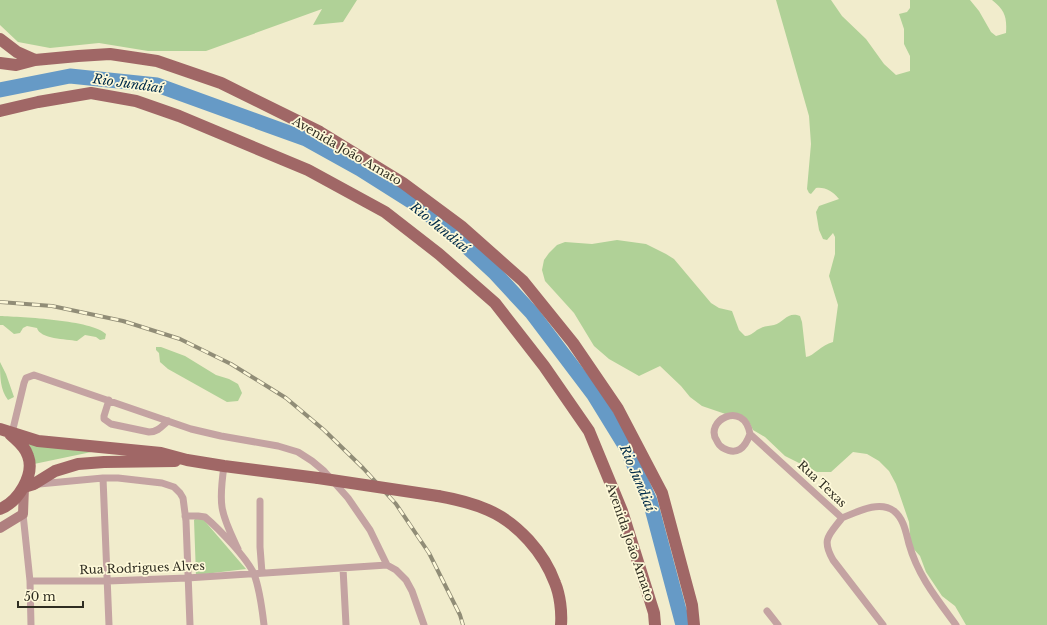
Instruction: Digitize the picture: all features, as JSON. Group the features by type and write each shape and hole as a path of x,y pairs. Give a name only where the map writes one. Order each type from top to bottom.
{"main road":[{"path":"0,39 17,52 35,60"},
{"name":"Avenida João Amato","path":"0,63 16,65 35,60 110,54 157,61 221,83 320,132 403,183 461,226 523,281 574,343 618,409 662,493 692,605 694,625"},
{"name":"Avenida João Amato","path":"0,111 38,102 91,93 136,100 179,116 308,170 385,212 439,254 495,303 544,366 588,431 622,511 654,613 655,625"},
{"path":"7,432 38,441 161,453 187,460 224,466 438,496 465,502 489,510 508,522 524,536 545,561 556,584 562,613 561,625"},
{"path":"7,432 22,444 28,456 29,486"},
{"path":"0,509 8,506 29,486 55,471 78,464 187,460"}],"street":[{"path":"7,432 26,378 30,376 38,376 191,428 220,436 278,446 298,452 324,470 348,498 370,530 386,565 396,570 406,580 412,591 424,625"},
{"path":"109,400 104,419 111,424 155,432 159,430 168,420"},
{"name":"Rua Texas","path":"750,434 747,444 739,450 729,451 720,447 715,438 714,429 720,420 728,416 736,416 744,420 748,426 750,434 842,518 829,536 826,544 833,560 882,625"},
{"path":"224,466 222,508 240,554"},
{"path":"103,478 109,625"},
{"path":"31,625 30,581 23,514 29,486 103,478 118,478 162,483 174,487 183,498 190,625"},
{"path":"260,501 260,547 262,573"},
{"path":"842,518 866,508 881,507 894,511 900,518 904,527 913,558 924,581 956,625"},
{"path":"0,528 23,514"},
{"path":"185,516 205,517 240,554 254,574 261,603 264,625"},
{"name":"Rua Rodrigues Alves","path":"30,581 108,581 187,578 386,565"},
{"path":"343,568 346,625"},
{"path":"767,611 778,625"}],"green space":[{"path":"0,0 357,0 343,22 313,25 322,9 206,51 148,51 99,43 50,48 18,42 0,25"},
{"path":"776,0 831,0 842,16 866,39 884,64 896,75 910,71 910,56 904,44 904,29 899,14 907,12 910,8 910,0 970,0 979,11 991,32 996,36 1006,33 1006,22 1000,7 992,0 1047,0 1047,625 966,625 955,606 942,596 926,572 920,556 911,546 909,522 896,484 889,471 879,461 867,454 853,452 831,472 817,472 785,456 765,437 753,430 749,422 702,406 690,397 660,366 639,376 609,359 594,346 574,313 545,281 542,270 544,260 557,245 565,242 592,244 617,240 646,244 674,259 711,303 719,308 732,311 739,330 745,336 750,335 763,327 777,324 789,316 796,315 800,316 802,322 806,357 812,355 825,345 833,342 838,305 829,276 835,254 835,237 833,233 827,240 823,239 819,230 816,212 819,206 839,199 826,189 816,188 811,194 807,189 811,144 809,116"},
{"path":"0,316 40,318 72,322 87,325 106,334 105,339 100,340 96,337 85,335 77,341 48,336 39,332 37,328 27,326 23,328 20,333 14,334 3,325 0,325"},
{"path":"156,347 161,347 185,356 216,375 229,379 238,384 242,393 238,401 227,402 168,369 160,362 159,353 156,350"},
{"path":"0,362 14,397 8,400 3,392 0,378"},
{"path":"26,441 101,450 34,464"},
{"path":"195,519 203,519 246,569 196,575"}],"waterway":[{"name":"Rio Jundiaí","path":"0,90 70,76 157,85 306,139 360,169 417,205 453,234 494,272 532,313 594,395 626,447 650,501 683,625"}],"railway":[{"path":"0,302 52,306 123,321 180,339 231,364 286,398 324,430 363,468 396,504 429,553 460,615 463,625"}]}
